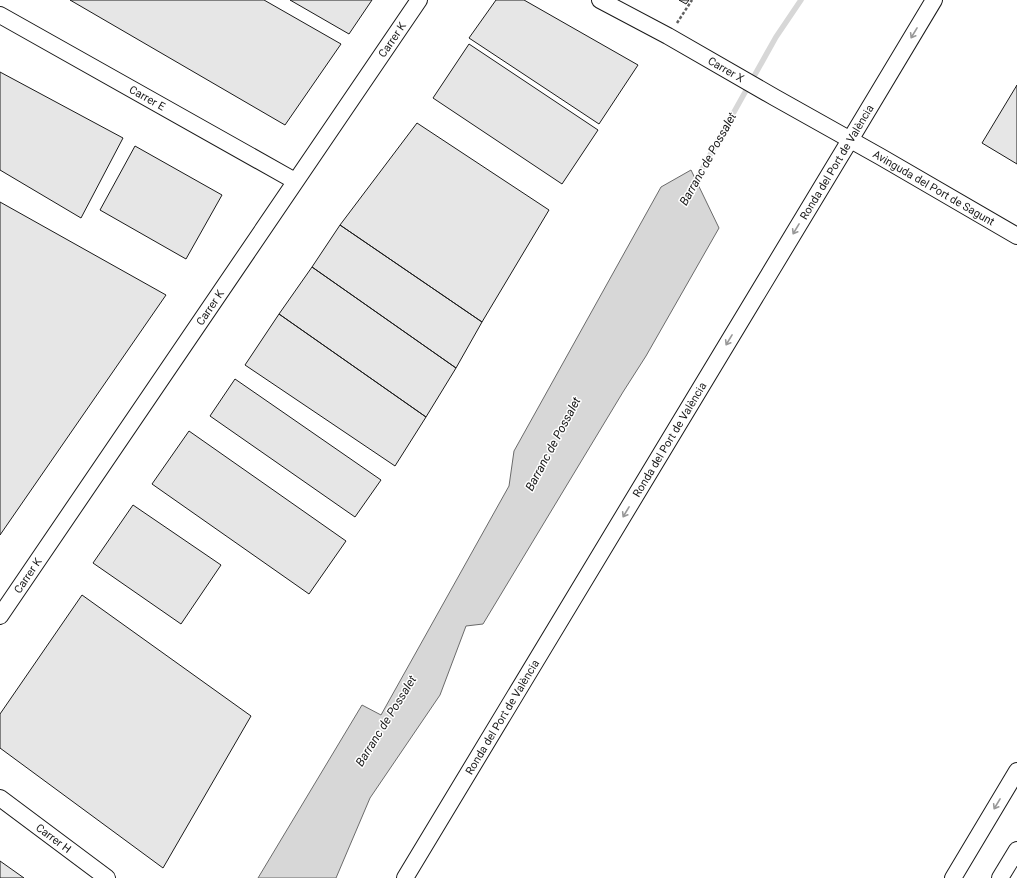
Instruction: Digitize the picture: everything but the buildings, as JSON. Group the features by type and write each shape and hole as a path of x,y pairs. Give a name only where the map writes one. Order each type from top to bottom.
{"street":[{"name":"Carrer K","path":"0,616 419,0"},
{"name":"Carrer X","path":"600,0 668,36 767,94 850,140"},
{"name":"Ronda del Port de València","path":"405,878 934,0"},
{"name":"Carrer E","path":"0,15 296,180"},
{"name":"Avinguda del Port de Sagunt","path":"850,140 1017,236"},
{"path":"953,878 1017,771"},
{"name":"Carrer H","path":"0,798 107,878"},
{"path":"1000,878 1017,850"}],"path":[{"path":"668,36 692,0"}],"water":[{"path":"691,170 719,228 646,356 483,624 466,626 440,695 370,798 336,878 258,878 362,705 381,715 509,486 514,451 661,187"}],"waterway":[{"name":"Barranc de Possalet","path":"692,187 776,37 801,0"}]}
